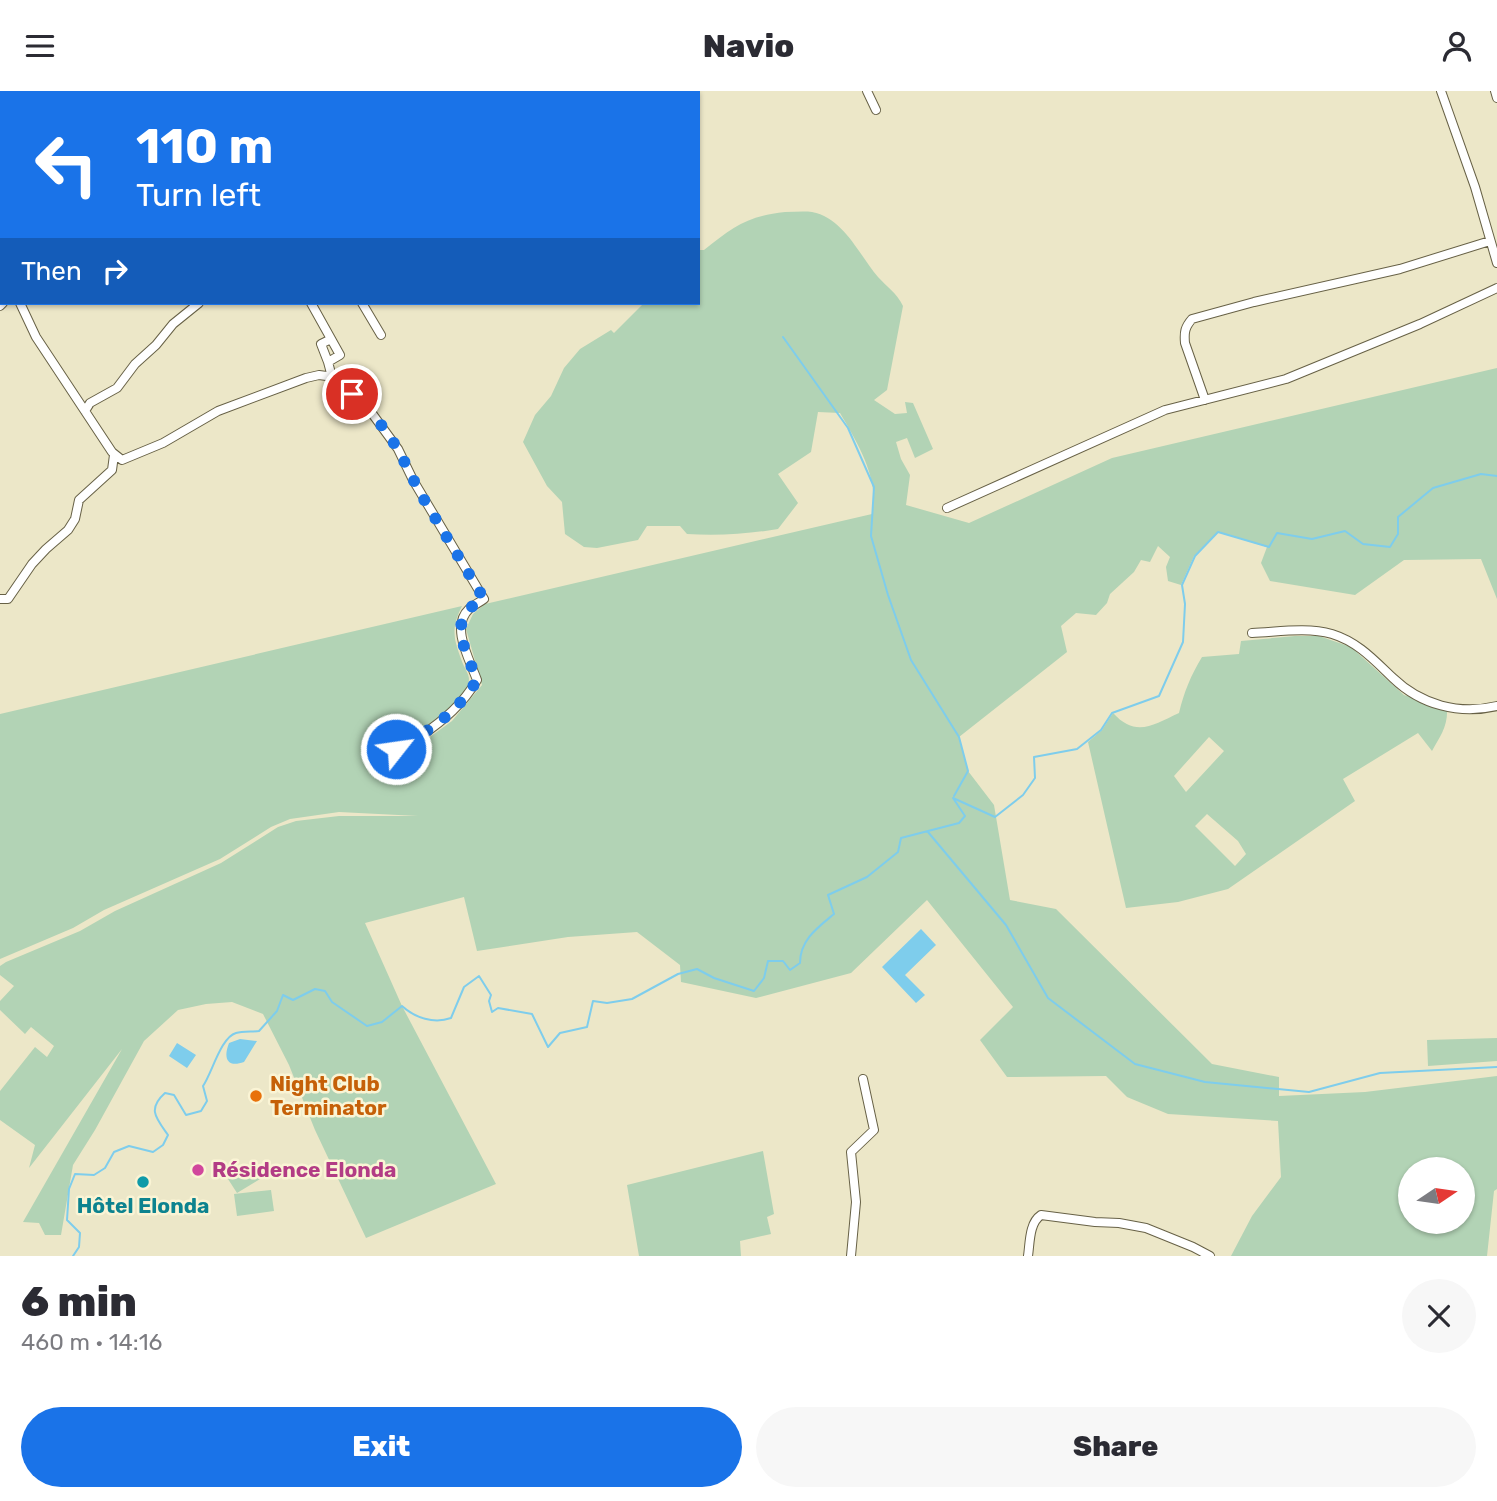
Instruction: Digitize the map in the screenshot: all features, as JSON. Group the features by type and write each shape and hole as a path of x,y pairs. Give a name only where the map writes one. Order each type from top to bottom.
{"street":[{"path":"867,91 876,110"},
{"path":"1441,91 1475,187 1497,263"},
{"path":"1495,91 1497,98"},
{"path":"1205,400 1185,342 1186,325 1192,319 1400,269 1490,241"},
{"path":"947,508 1165,410 1286,379 1420,324 1497,288"},
{"path":"21,305 36,337 114,455 122,460 143,454 218,411 319,375 332,377 372,412 398,449 413,480 484,599 470,608 462,618 461,628 477,680 452,713 420,737 396,749 394,754"},
{"path":"85,411 90,404 117,388 135,364 156,345 173,324 197,305"},
{"path":"312,305 340,355 328,362"},
{"path":"363,305 381,335"},
{"path":"331,339 321,344 332,377"},
{"path":"1,600 8,599 32,564 68,530 75,519 79,500 112,470 114,455"},
{"path":"1252,633 1298,631 1333,634 1361,648 1419,698 1449,708 1497,706"},
{"path":"850,1256 856,1202 851,1152 873,1130 863,1079"},
{"path":"1028,1256 1033,1223 1041,1215 1119,1223 1146,1229 1210,1256"}],"green space":[{"path":"785,212 812,212 823,216 842,229 878,277 901,301 903,306 887,390 874,400 895,414 907,413 905,402 913,403 933,449 915,458 907,438 896,442 910,475 906,505 969,523 1112,458 1497,368 1497,599 1481,559 1404,560 1355,595 1270,581 1261,563 1267,547 1218,532 1194,556 1181,585 1168,581 1166,567 1170,557 1158,546 1150,562 1141,560 1134,572 1110,594 1107,603 1096,615 1076,613 1061,626 1067,652 959,737 968,771 994,805 1010,900 1056,909 1212,1064 1279,1077 1279,1096 1365,1092 1497,1076 1497,1189 1494,1191 1487,1256 1231,1256 1252,1216 1281,1177 1278,1121 1168,1114 1127,1097 1106,1076 1007,1077 980,1040 1013,1007 927,900 851,973 756,998 681,982 680,965 637,932 568,937 477,951 464,897 365,923 402,1006 496,1184 366,1238 315,1130 289,1065 263,1014 232,1002 206,1004 178,1010 144,1041 73,1165 61,1235 45,1235 39,1223 23,1222 122,1049 29,1168 35,1145 0,1120 0,1091 35,1047 47,1057 54,1046 31,1027 25,1034 0,1010 0,1001 14,986 0,975 0,966 221,863 278,827 296,821 339,816 418,816 339,812 290,819 271,827 220,859 0,959 0,714 462,606 455,635 457,648 469,677 466,689 436,720 387,749 389,760 398,760 452,721 482,685 466,629 473,614 485,604 872,514 874,501 870,474 860,448 840,413 818,412 811,452 778,474 798,503 778,529 699,535 687,534 680,526 647,526 638,540 597,548 584,547 565,534 562,502 547,486 523,442 535,415 551,396 564,368 580,349 611,330 614,333 642,305 700,305 700,250 750,220"},
{"path":"1319,636 1351,647 1404,695 1447,709 1443,731 1432,751 1418,733 1343,779 1355,801 1228,889 1178,902 1126,908 1088,742 1102,730 1113,713 1129,725 1145,727 1179,713 1188,684 1202,657 1239,654 1241,641","holes":["1209,737 1224,751 1186,792 1174,776","1207,814 1238,841 1246,854 1235,866 1195,826"]},
{"path":"1497,1038 1497,1061 1428,1066 1427,1040"},
{"path":"763,1151 774,1214 767,1217 771,1234 740,1241 741,1256 639,1256 627,1185"},
{"path":"251,1164 260,1179 237,1193 228,1179"},
{"path":"271,1190 274,1211 237,1216 234,1194"}],"water":[{"path":"921,929 936,945 905,975 925,995 916,1003 882,967"},
{"path":"240,1039 257,1041 244,1062 230,1063 226,1053 229,1043"},
{"path":"177,1043 196,1055 187,1068 169,1056"}],"waterway":[{"path":"783,337 848,428 874,487 871,536 888,595 911,660 959,737 968,771 954,796"},
{"path":"73,1256 79,1247 80,1233 67,1220 69,1189 75,1174 94,1175 105,1168 114,1152 129,1146 153,1152 163,1145 168,1135 155,1114 159,1099 165,1093 174,1095 186,1115 201,1111 207,1101 203,1086 226,1041 236,1033 259,1031 277,1011 283,995 293,1000 315,989 325,991 332,1002 367,1026 382,1022 402,1006 419,1017 445,1020 451,1018 464,987 479,976 491,995 489,1001 492,1012 498,1008 532,1014 548,1047 560,1033 587,1027 593,1001 607,1003 632,999 678,974 697,969 714,978 754,991 764,978 768,961 783,961 790,970 800,963 806,941 834,914 828,895 867,877 898,852 901,838 959,823 965,816 953,798 995,817 1023,795 1035,778 1034,757 1077,749 1101,730 1112,713 1159,696 1183,642 1185,604 1182,585 1195,556 1218,532 1269,547 1277,533 1312,539 1345,531 1363,544 1390,547 1398,534 1398,517 1433,488 1481,474 1497,476"},
{"path":"928,832 1006,925 1048,998 1135,1064 1205,1082 1309,1092 1380,1073 1497,1067"}],"place":[{"name":"Night Club Terminator","path":"256,1096"},
{"name":"Résidence Elonda","path":"198,1170"},
{"name":"Hôtel Elonda","path":"143,1182"}],"route":[{"path":"352,394 372,412 398,449 420,493 484,599 470,608 462,618 461,628 477,680 452,713 420,737 396,749"}]}
